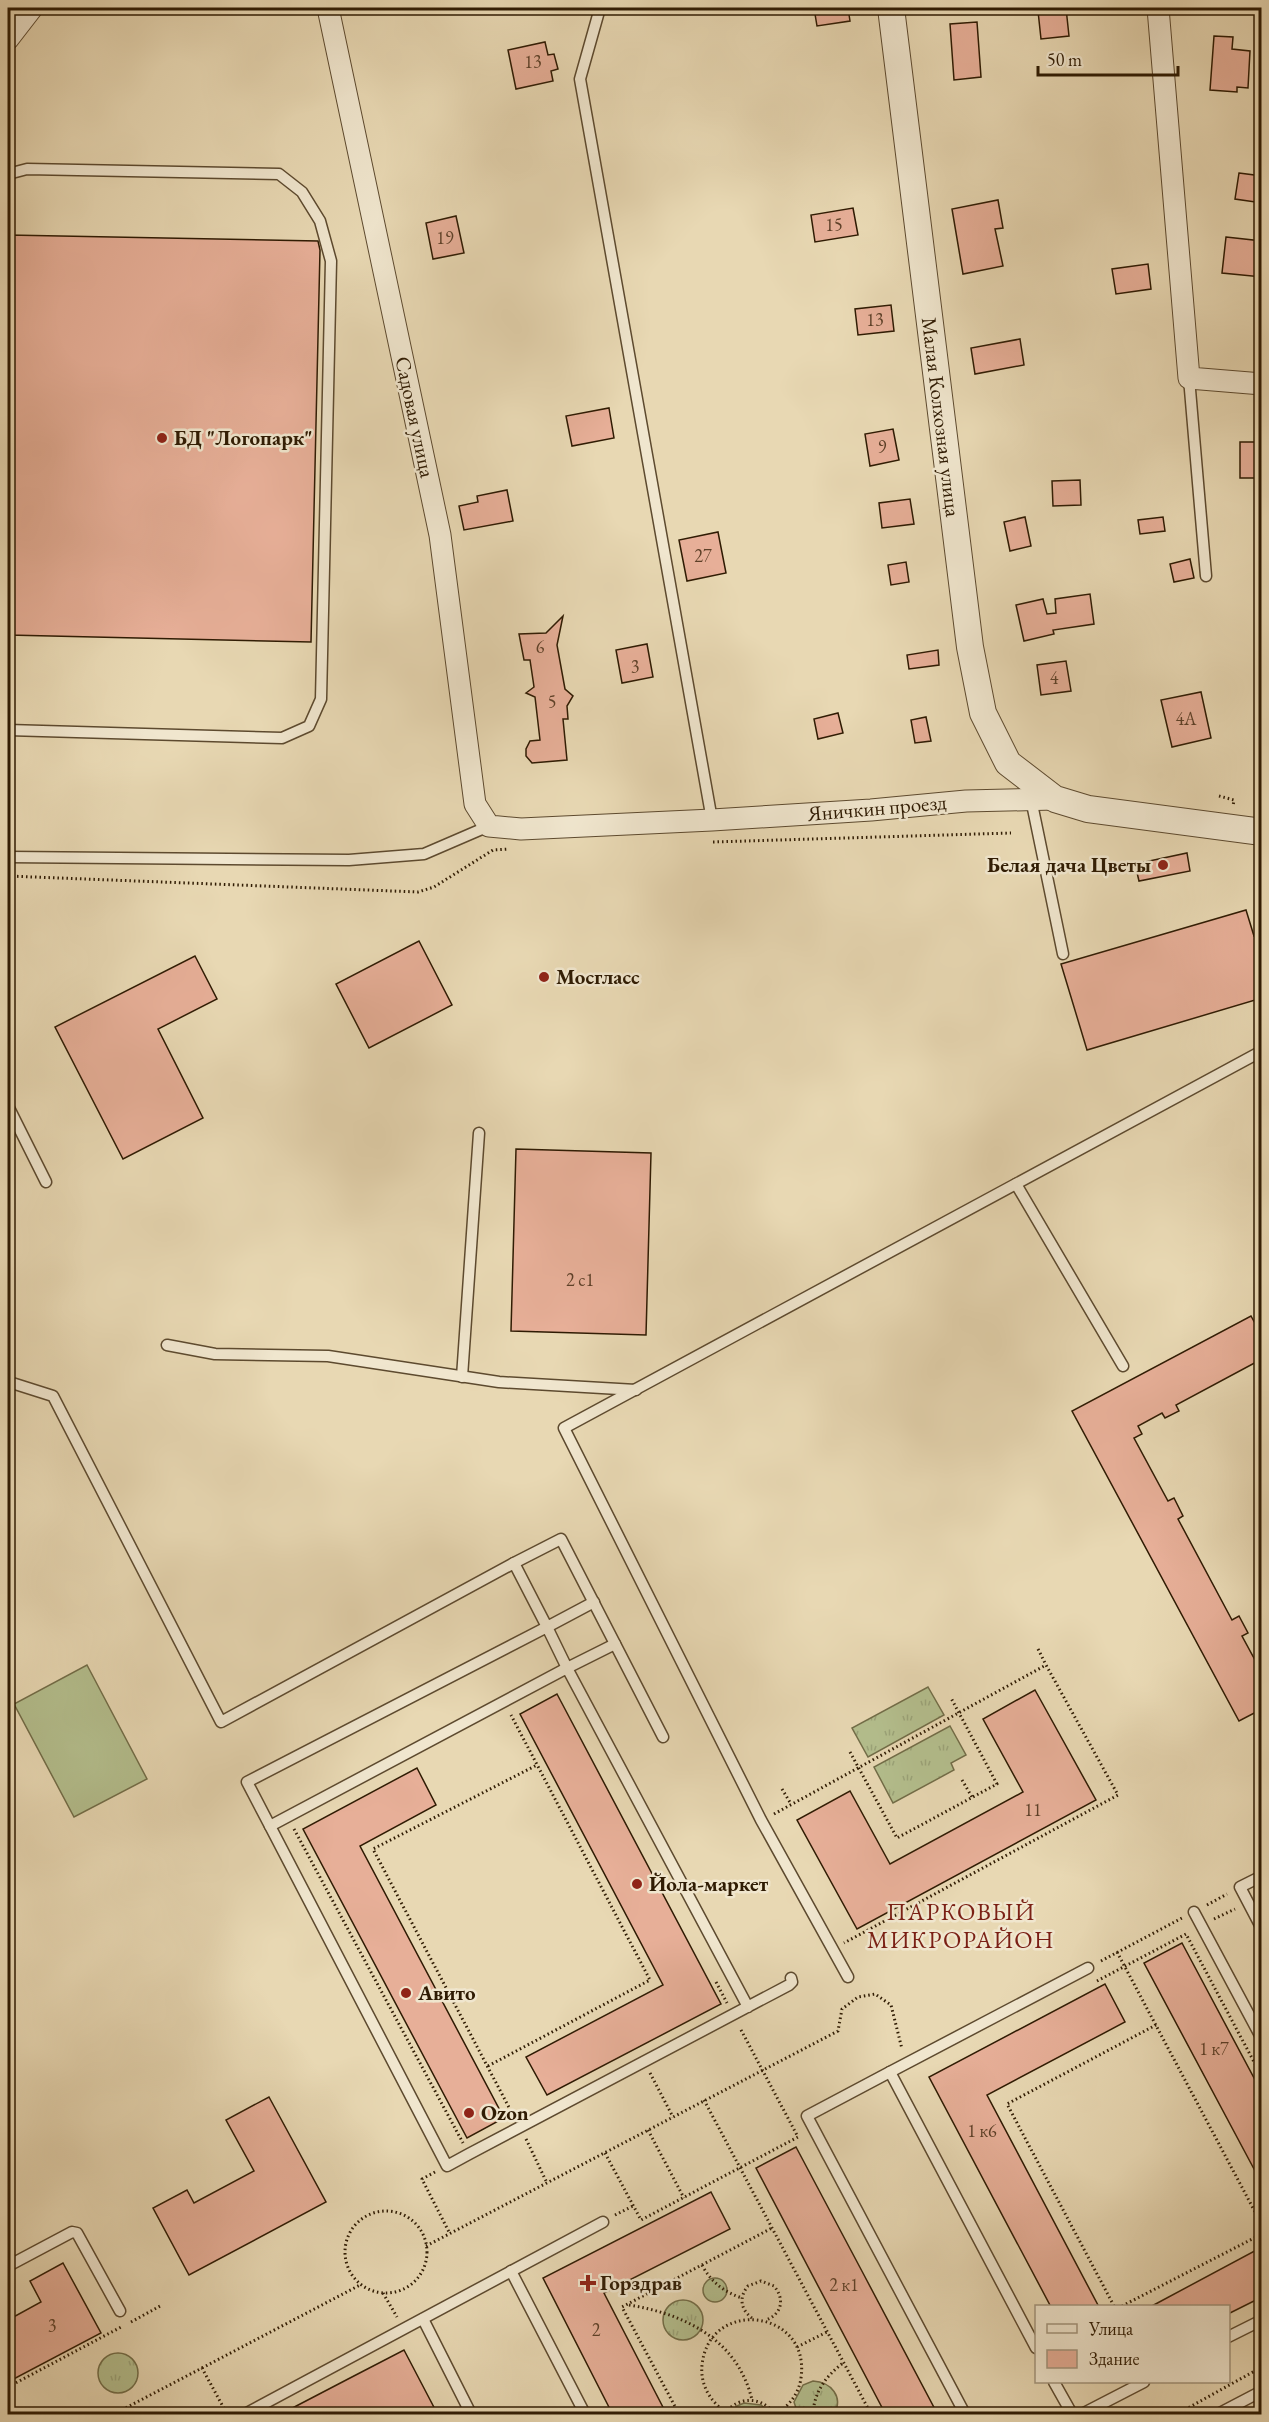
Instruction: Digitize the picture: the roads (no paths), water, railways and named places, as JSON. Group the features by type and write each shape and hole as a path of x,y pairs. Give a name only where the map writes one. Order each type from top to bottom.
{"street":[{"path":"8,39 32,8"},
{"name":"Садовая улица","path":"328,8 440,535 475,804 489,826"},
{"name":"Малая Колхозная улица","path":"891,8 970,647 983,713 1008,763 1043,799"},
{"path":"1158,8 1189,378 1262,384"},
{"name":"Яничкин проезд","path":"489,826 521,829 712,820 871,810 966,801 1043,799 1088,809 1262,832"}],"lane":[{"path":"600,8 580,79 712,820"},
{"path":"8,174 27,169 279,174 302,192 320,221 331,261 321,699 309,726 282,738 8,730"},
{"path":"1189,378 1206,576"},
{"path":"1043,799 1063,954"},
{"path":"8,857 349,860 424,854 489,826"},
{"path":"848,1977 761,1820 564,1428 1262,1051"},
{"path":"8,1106 46,1182"},
{"path":"462,1377 479,1133"},
{"path":"1016,1184 1123,1366"},
{"path":"167,1345 215,1354 328,1356 499,1382 636,1390"},
{"path":"8,1385 12,1383 53,1396 221,1722 561,1539 663,1737"},
{"path":"514,1563 567,1668 748,2007"},
{"path":"594,1602 247,1782 447,2166 789,1985 792,1982 791,1978"},
{"path":"270,1826 615,1644"},
{"path":"1262,1876 1239,1887 1262,1929"},
{"path":"1194,1912 1262,2039"},
{"path":"965,2415 807,2116 1088,1968"},
{"path":"890,2072 1035,2346"},
{"path":"245,2415 603,2222"},
{"path":"8,2266 72,2232 77,2233 120,2311"},
{"path":"511,2271 585,2415"},
{"path":"423,2319 471,2415"},
{"path":"1230,2336 1262,2320"},
{"path":"1055,2383 1072,2415"},
{"path":"1082,2415 1142,2383"},
{"path":"1218,2415 1262,2391"}],"place":[{"name":"БД \"Логопарк\"","path":"162,438"},
{"name":"Белая дача Цветы","path":"1163,865"},
{"name":"Мосгласс","path":"544,977"},
{"name":"Йола-маркет","path":"637,1884"},
{"name":"Авито","path":"406,1993"},
{"name":"Ozon","path":"469,2113"},
{"name":"Горздрав","path":"588,2283"}],"district":[{"name":"ПАРКОВЫЙ МИКРОРАЙОН","path":"961,1926"}]}
